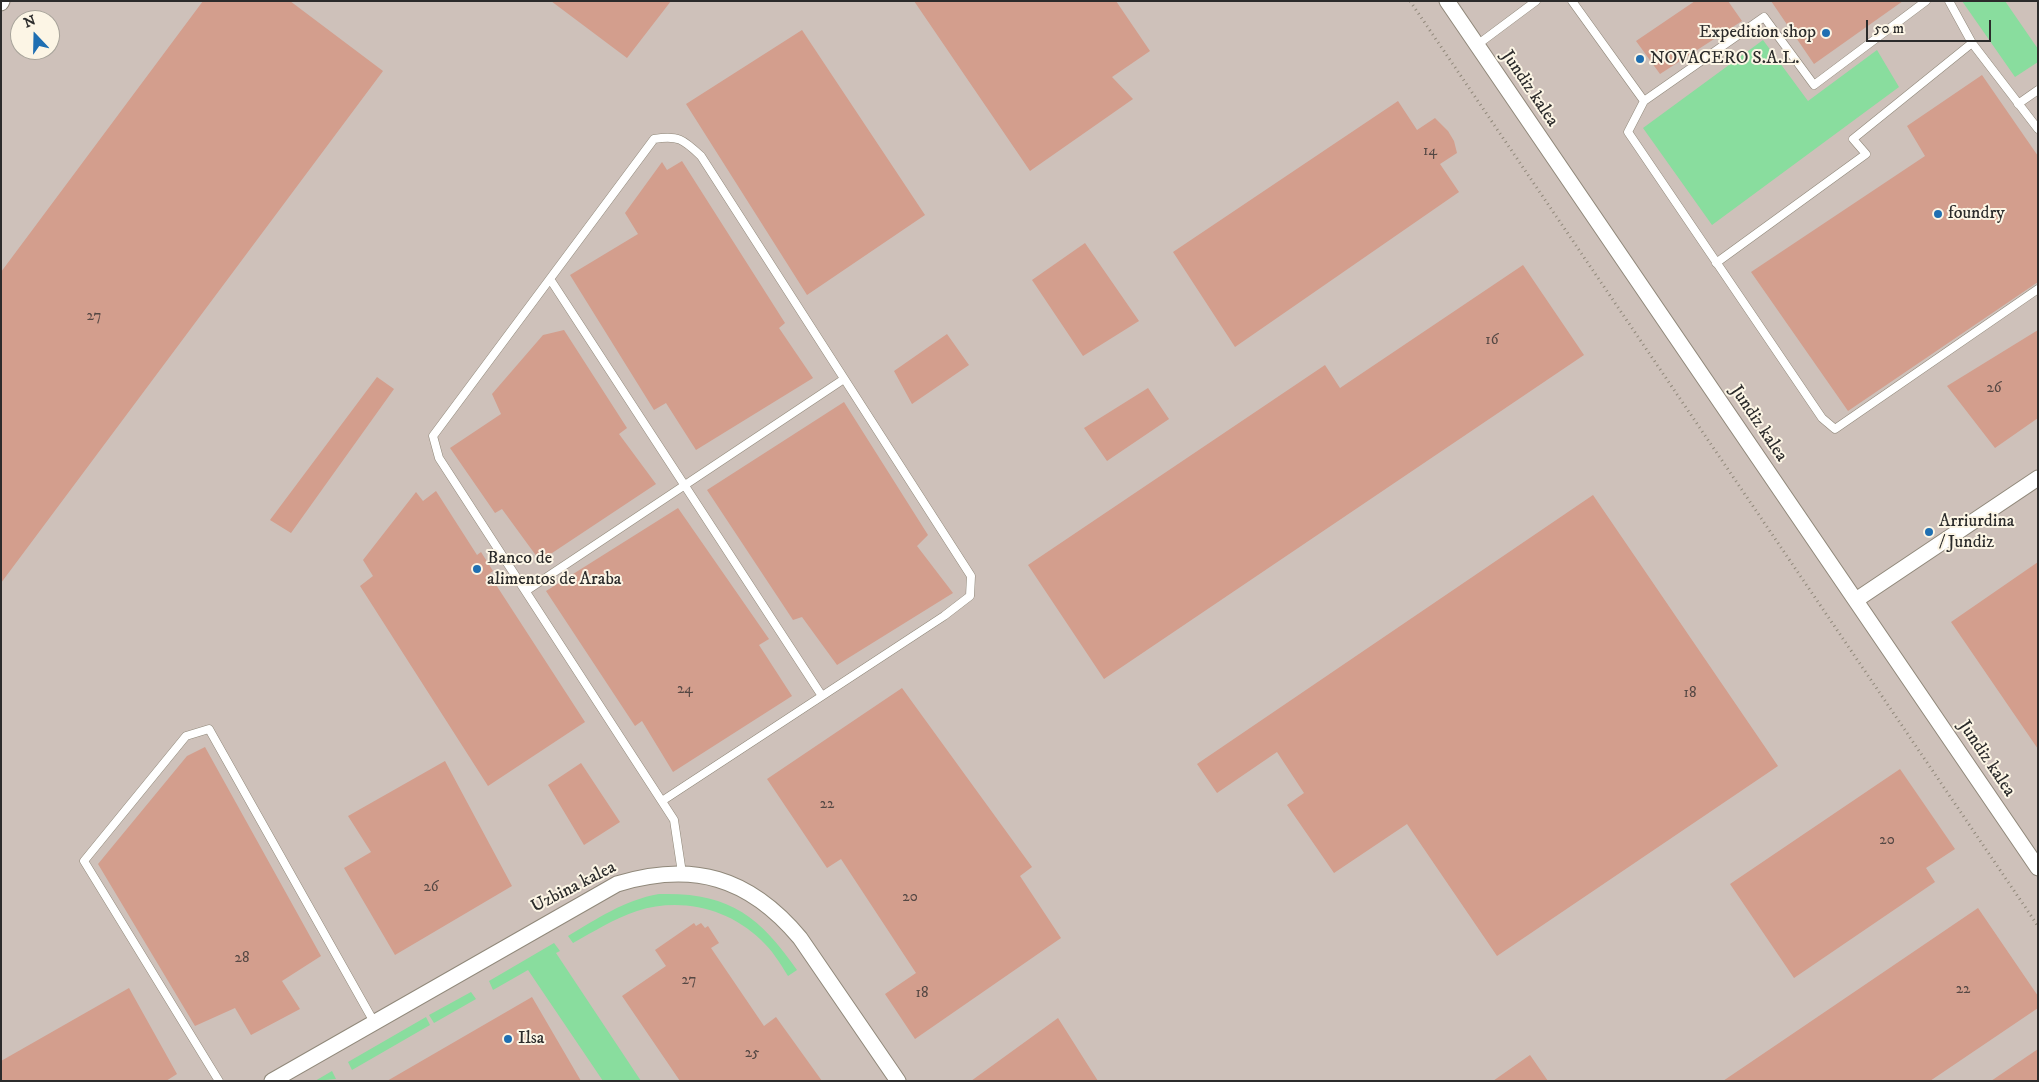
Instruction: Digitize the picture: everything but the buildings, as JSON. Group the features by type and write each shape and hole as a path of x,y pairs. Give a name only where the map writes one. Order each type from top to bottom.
{"street":[{"name":"Jundiz kalea","path":"1447,1 2038,868"},
{"path":"1856,600 2038,478"},
{"name":"Uzbina kalea","path":"272,1081 617,884 638,878 682,873 707,876 732,884 768,905 785,920 800,938 898,1081"}],"lane":[{"path":"1476,45 1536,1"},
{"path":"1572,1 1644,101"},
{"path":"1926,1 1814,85 1764,17 1644,101 1628,132 1822,418 1835,429 2038,289"},
{"path":"1949,1 1972,43 2038,129"},
{"path":"1716,263 1866,154 1853,139 1972,43"},
{"path":"2018,104 2038,90"},
{"path":"662,801 944,616 970,596 971,576 701,156 686,141 671,136 654,139 433,436 440,458 674,820 682,873"},
{"path":"550,279 822,696"},
{"path":"526,591 844,379"},
{"path":"219,1081 84,861 186,736 209,729 374,1022"}],"path":[{"path":"1410,1 2038,926"}],"shaded area":[{"path":"1,1 2038,1 2038,1081 1,1081"}],"green space":[{"path":"1962,1 2005,1 2038,49 2038,62 2015,77"},
{"path":"1763,40 1808,101 1877,50 1899,87 1712,225 1643,128"},
{"path":"659,894 683,894 704,897 740,911 755,921 769,935 797,970 788,976 765,944 748,929 719,913 703,908 670,905 653,907 612,921 573,943 568,936 622,905"},
{"path":"554,943 560,951 556,953 641,1081 603,1081 528,970 493,990 489,981"},
{"path":"471,992 476,999 434,1023 429,1015"},
{"path":"426,1017 430,1025 352,1070 348,1062"},
{"path":"332,1071 336,1079 315,1081"}],"place":[{"name":"Expedition shop","path":"1826,33"},
{"name":"NOVACERO S.A.L.","path":"1640,59"},
{"name":"foundry","path":"1938,214"},
{"name":"Arriurdina / Jundiz","path":"1929,532"},
{"name":"Banco de alimentos de Araba","path":"477,569"},
{"name":"Ilsa","path":"508,1039"}]}
